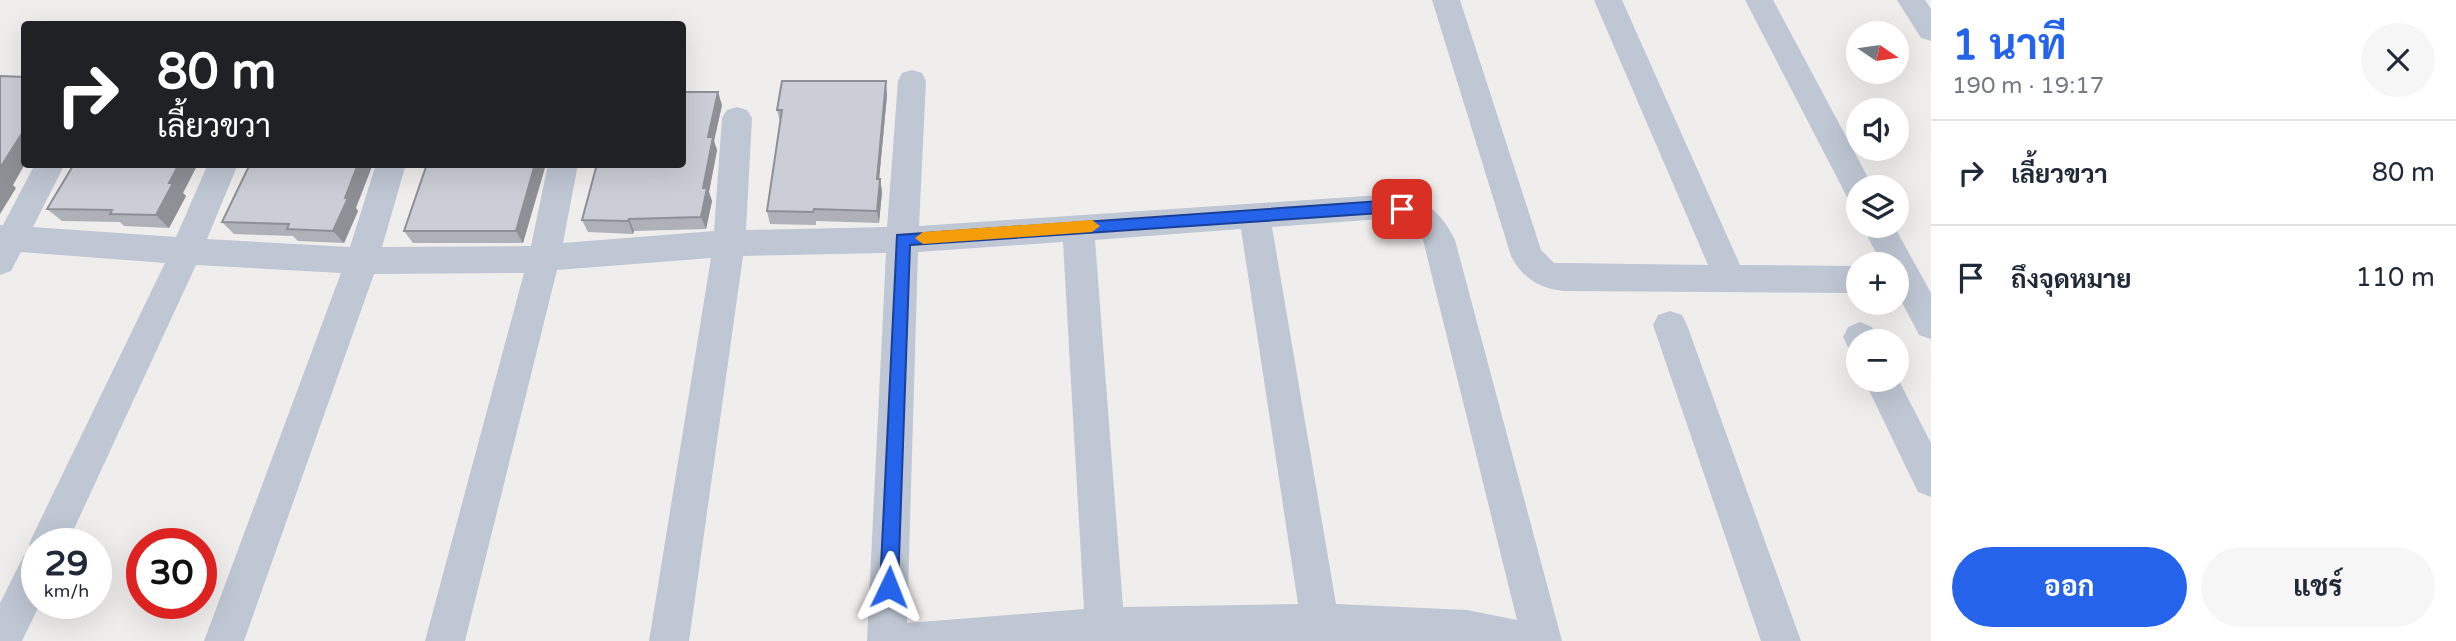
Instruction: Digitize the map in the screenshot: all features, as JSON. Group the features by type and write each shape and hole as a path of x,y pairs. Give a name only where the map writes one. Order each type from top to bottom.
{"street":[{"path":"1446,0 1527,257 1537,269 1550,277 1846,280"},
{"path":"1608,0 1730,278"},
{"path":"1759,0 1851,175"},
{"path":"1911,0 1931,31"},
{"path":"887,641 902,240 912,81"},
{"path":"669,641 729,243 737,118"},
{"path":"48,168 4,246 362,261 544,259 729,243 902,240 1381,207 1422,215 1433,225 1440,240 1542,641"},
{"path":"56,528 186,252 221,168"},
{"path":"224,641 362,261 390,168"},
{"path":"444,641 544,259 562,168"},
{"path":"1255,216 1320,623"},
{"path":"1078,227 1105,626"},
{"path":"1886,238 1912,280 1931,325"},
{"path":"1670,325 1781,641"},
{"path":"1887,392 1931,480"},
{"path":"2,641 21,601"},
{"path":"912,641 1105,626 1320,623 1467,630 1527,641"}],"building":[{"path":"0,76 21,77 21,135 0,168"},
{"path":"782,81 886,81 877,179 880,179 877,211 767,211 782,110 777,110"},
{"path":"686,92 718,92 708,137 713,137 703,188 707,188 701,217 628,221 582,220 596,168 686,168"},
{"path":"72,168 177,168 169,183 173,183 156,215 110,214 112,210 47,209"},
{"path":"248,168 356,168 345,198 348,198 333,231 287,229 289,224 222,222"},
{"path":"426,168 534,168 516,231 404,231"}],"slow traffic":[{"path":"923,238 1092,226"}],"route":[{"path":"889,587 902,240 972,233 1381,207 1402,209"}]}
